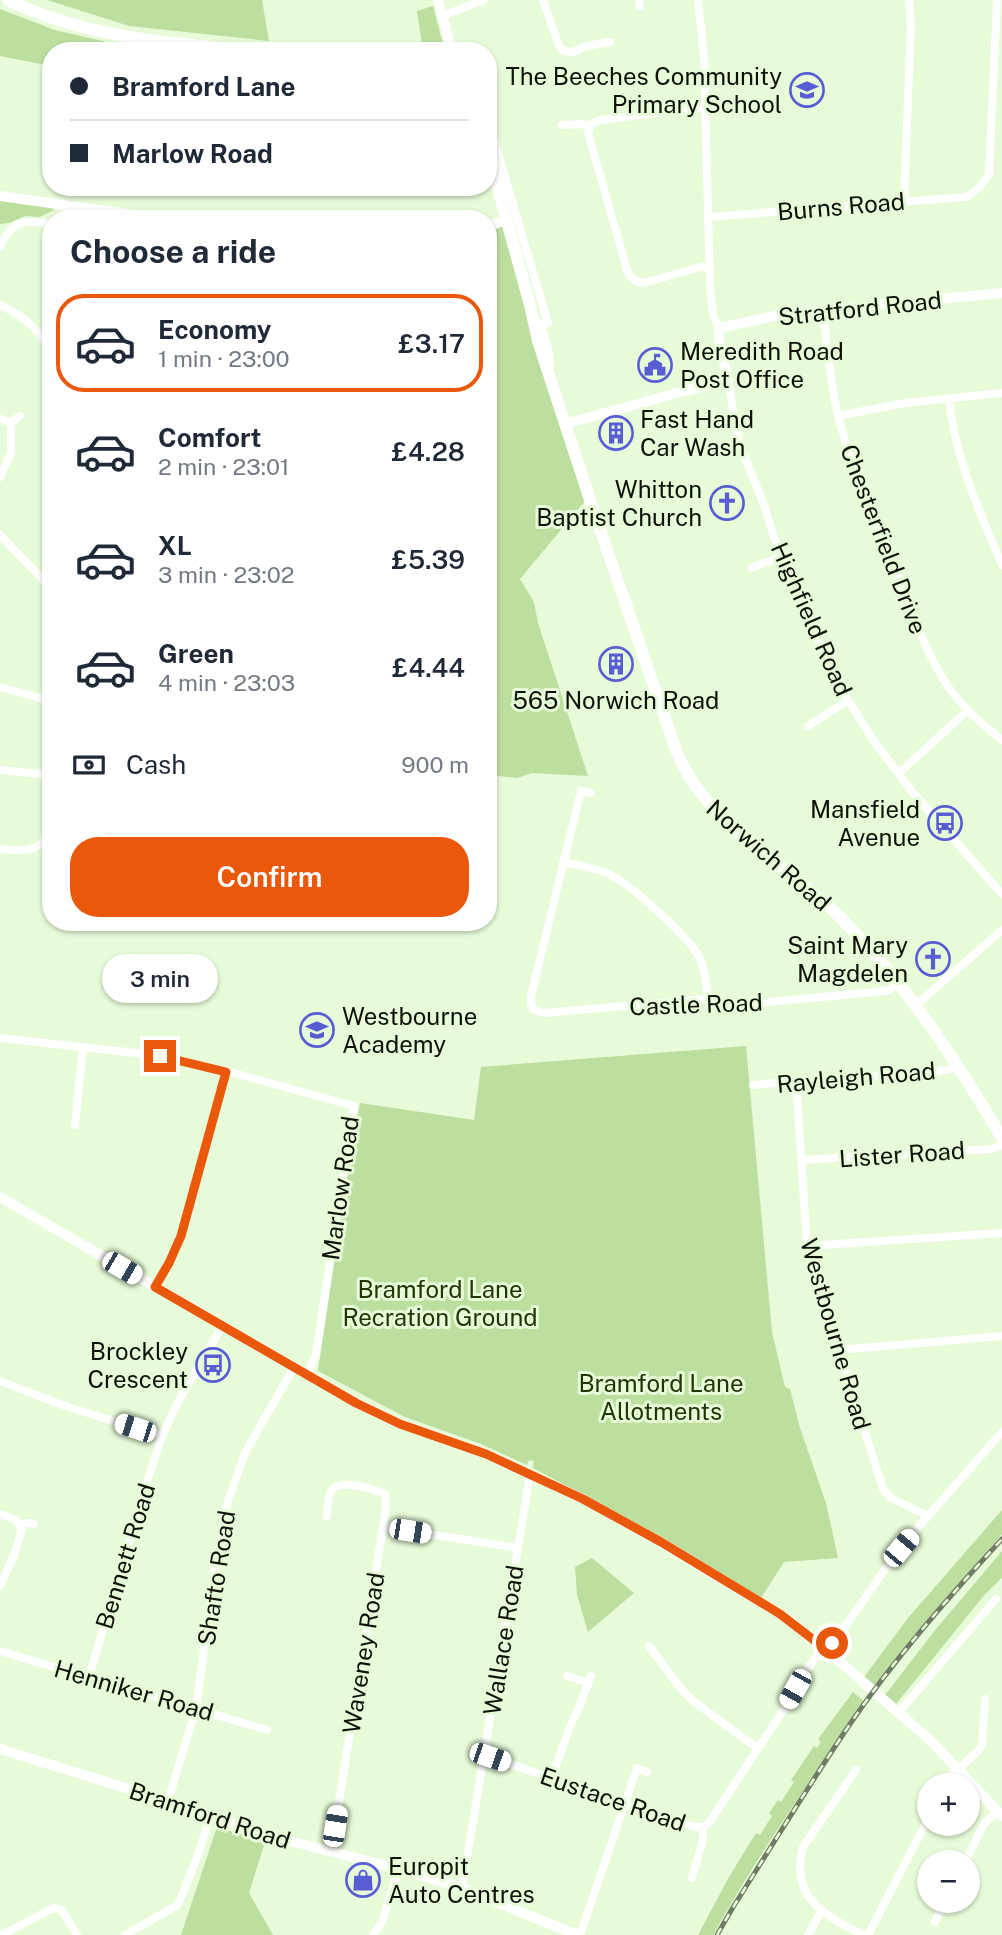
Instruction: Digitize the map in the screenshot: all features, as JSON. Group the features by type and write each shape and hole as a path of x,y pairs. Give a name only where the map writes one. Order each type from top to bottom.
{"main road":[{"path":"8,0 62,21 123,37 171,42"},
{"name":"Norwich Road","path":"497,184 538,326 538,341 574,454 589,491 676,750 690,779 719,815 831,909 898,984 916,1005 957,1065 1002,1138"}],"street":[{"path":"438,0 449,42"},
{"path":"442,16 484,0"},
{"path":"543,0 559,46 564,51 572,52 610,42"},
{"path":"565,424 727,381 719,328 713,315 704,56 698,0"},
{"path":"904,201 911,23 909,0"},
{"path":"997,0 999,13"},
{"name":"Burns Road","path":"709,217 965,197 973,193 989,174 999,13"},
{"path":"706,107 600,120 593,122 588,137 631,277 644,283 710,266"},
{"path":"562,125 582,124 590,127"},
{"name":"Norwich Road","path":"497,150 548,323 538,326 549,352 550,377"},
{"path":"0,196 79,210"},
{"path":"497,223 507,220"},
{"path":"0,247 10,229 20,223 42,222"},
{"name":"Stratford Road","path":"719,328 764,317 1002,293"},
{"path":"0,305 26,319 42,337"},
{"name":"Chesterfield Drive","path":"823,310 838,416 855,467 925,643 943,678 967,711 1002,740"},
{"name":"Highfield Road","path":"727,381 739,443 824,657 848,701 898,774 1002,894"},
{"path":"838,416 905,403 1002,393"},
{"path":"949,398 959,456 1002,565"},
{"path":"11,422 20,416"},
{"path":"1,419 11,422"},
{"path":"0,477 11,453 11,422"},
{"path":"0,535 42,579"},
{"path":"751,568 783,556"},
{"path":"0,687 42,699"},
{"path":"808,726 848,701"},
{"path":"898,774 967,711"},
{"path":"0,770 42,774"},
{"path":"592,793 581,791 564,862 601,871 619,880 681,933 700,960 708,999"},
{"path":"0,849 23,851 42,844"},
{"name":"Castle Road","path":"564,862 531,996 534,1010 544,1013 708,999 745,1004 887,991 898,984"},
{"path":"916,1005 1002,930"},
{"name":"Marlow Road","path":"0,1038 153,1055 354,1106 316,1353 307,1375"},
{"path":"75,1125 83,1047"},
{"name":"Rayleigh Road","path":"753,1085 948,1070 957,1065"},
{"path":"155,1287 181,1236 226,1072"},
{"name":"Westbourne Road","path":"796,1081 807,1246 883,1489 891,1498 928,1516"},
{"name":"Lister Road","path":"802,1160 992,1149 1002,1145"},
{"path":"0,1197 356,1403 400,1424 486,1454 583,1499 661,1542 780,1614 899,1712 957,1767 1000,1813 984,1824 971,1850"},
{"path":"807,1246 1002,1233"},
{"name":"Bennett Road","path":"89,1677 162,1436 177,1404 222,1326"},
{"path":"839,1350 1002,1336"},
{"name":"Shafto Road","path":"169,1801 196,1708 216,1560 227,1504 245,1453 293,1367"},
{"path":"0,1381 65,1406 162,1436"},
{"name":"Eustace Road","path":"484,1755 694,1827 703,1827 709,1823 758,1749 805,1672 888,1564 1002,1433"},
{"name":"Wallace Road","path":"462,1888 530,1475"},
{"name":"Waveney Road","path":"327,1516 329,1496 333,1489 343,1484 374,1489 385,1494 383,1527 331,1852"},
{"path":"0,1514 12,1518 22,1531 0,1586"},
{"path":"20,1525 34,1524"},
{"path":"383,1527 518,1548"},
{"path":"899,1712 996,1599"},
{"path":"649,1646 692,1700 758,1749"},
{"name":"Henniker Road","path":"0,1651 267,1730"},
{"path":"552,1777 590,1679 567,1676"},
{"path":"953,1773 982,1745 985,1699"},
{"name":"Bramford Road","path":"0,1749 169,1801 270,1836 462,1888 579,1935"},
{"path":"579,1935 637,1768 647,1772"},
{"path":"856,1770 803,1847 799,1873 803,1887 811,1899 838,1923 866,1935 919,1836"},
{"path":"125,1935 178,1905 210,1816"},
{"name":"Eustace Road","path":"692,1878 703,1839 703,1827"},
{"path":"373,1935 382,1922 398,1869"},
{"path":"2,1935 53,1908 62,1910 77,1935"},
{"path":"808,1935 822,1910"},
{"path":"935,1922 940,1913"}],"green space":[{"path":"47,0 262,0 269,41 129,26"},
{"path":"433,6 442,42 422,42 417,11"},
{"path":"0,9 55,30 106,42 42,42 42,64 0,56"},
{"path":"0,200 52,207 54,210 42,210 40,217 25,216 0,224"},
{"path":"507,220 590,495 520,579 534,602 538,623 588,776 532,773 517,778 497,776 497,223"},
{"name":"Bramford Lane Allotments","path":"746,1046 772,1332 785,1387 790,1389 800,1428 826,1503 838,1558 784,1562 761,1598 664,1538 533,1468 534,1461 529,1460 527,1465 481,1444 405,1417 318,1371 360,1103 474,1120 481,1067"},
{"path":"1002,1510 1002,1534 876,1687 864,1677 908,1618"},
{"path":"1002,1551 1002,1578 986,1593 896,1704 885,1695"},
{"path":"592,1558 634,1593 588,1632 577,1595 575,1567"},
{"path":"853,1692 865,1702 767,1846 713,1935 698,1935 756,1833 760,1835 772,1816 769,1813 778,1800 781,1802 794,1782 791,1780 814,1746 817,1748 821,1742 818,1739"},
{"path":"217,1827 265,1842 249,1893 273,1935 181,1935"}],"railway":[{"path":"717,1935 805,1793 867,1700 923,1629 1002,1539"}],"place":[{"name":"The Beeches Community Primary School","path":"807,90"},
{"name":"Meredith Road Post Office","path":"655,365"},
{"name":"Fast Hand Car Wash","path":"616,433"},
{"name":"Whitton Baptist Church","path":"727,503"},
{"name":"565 Norwich Road","path":"616,664"},
{"name":"Mansfield Avenue","path":"945,823"},
{"name":"Saint Mary Magdelen","path":"933,959"},
{"name":"Westbourne Academy","path":"317,1030"},
{"name":"Brockley Crescent","path":"213,1365"},
{"name":"Europit Auto Centres","path":"363,1880"}],"route":[{"path":"160,1056 226,1072 181,1236 155,1287 356,1403 400,1424 486,1454 583,1499 661,1542 780,1614 828,1651 832,1643"}],"park label":[{"name":"Bramford Lane Recration Ground","path":"440,1303"}]}
